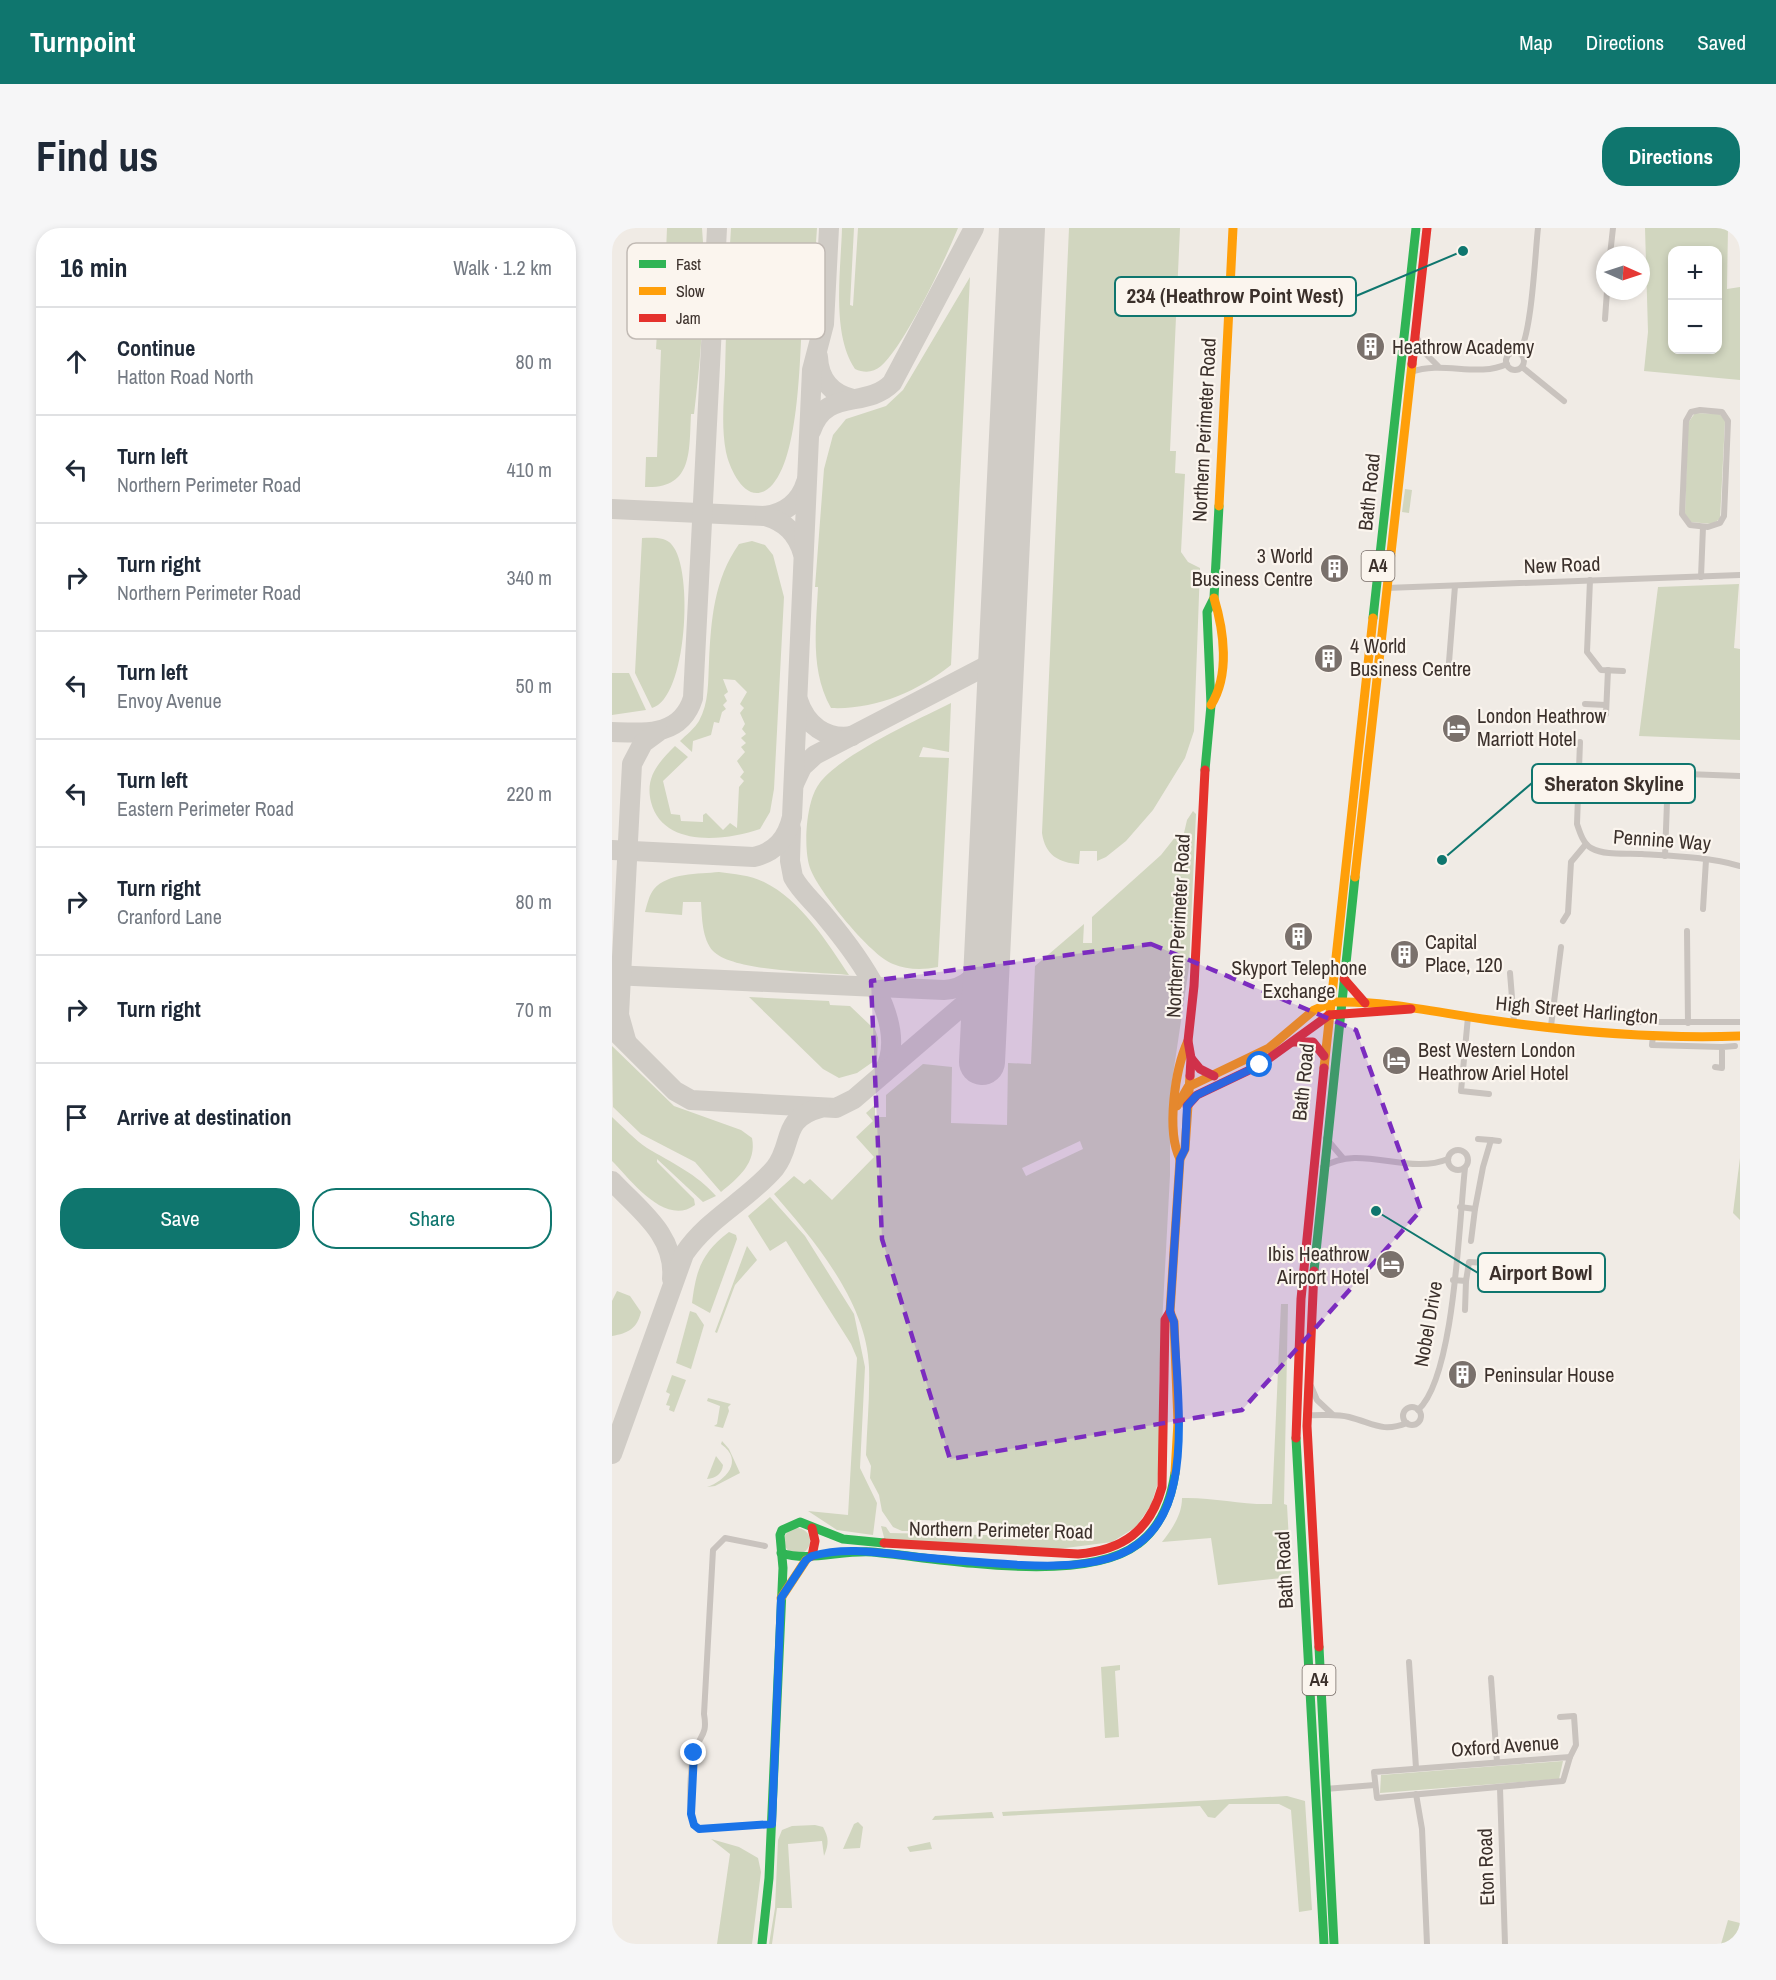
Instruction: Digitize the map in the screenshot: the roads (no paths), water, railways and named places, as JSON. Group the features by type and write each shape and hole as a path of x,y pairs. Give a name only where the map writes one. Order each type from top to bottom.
{"main road":[{"name":"Northern Perimeter Road","path":"1188,1088 1191,1058 1188,1041 1194,986 1204,786 1211,705 1220,690 1221,672 1220,614 1214,598 1233,228"},
{"name":"Bath Road","path":"1324,1944 1314,1791 1296,1414 1304,1253 1416,228"},
{"name":"Bath Road","path":"1334,1944 1325,1790 1308,1380 1326,1137 1358,867 1385,588 1427,228"},
{"path":"1344,980 1365,1003"},
{"name":"High Street Harlington","path":"1330,1003 1399,1013 1411,1009"},
{"path":"1182,1106 1188,1088 1269,1048 1314,1010 1330,1003"},
{"name":"High Street Harlington","path":"1182,1106 1197,1095 1260,1065 1341,1006 1365,1003 1398,1004 1411,1009 1468,1017 1636,1035 1723,1036 1738,1041"},
{"name":"Northern Perimeter Road","path":"809,1558 833,1552 860,1552 974,1562 1066,1566 1097,1563 1133,1548 1149,1535 1161,1518 1175,1480 1177,1396 1174,1322 1170,1312 1180,1159 1175,1149 1182,1106 1176,1079 1180,1055 1188,1041"},
{"path":"1293,1042 1312,1042 1324,1056"},
{"path":"1191,1058 1200,1069 1214,1077"},
{"path":"1176,1079 1188,1088 1210,1090"},
{"name":"Northern Perimeter Road","path":"812,1528 843,1539 918,1547 1070,1554 1099,1552 1122,1544 1148,1521 1160,1497 1164,1459 1165,1320 1170,1312"},
{"path":"762,1944 772,1824 781,1598 779,1588 783,1571 779,1538 785,1526 800,1522 812,1528 815,1541 809,1558 781,1598"},
{"path":"781,1553 809,1558"}],"street":[{"path":"1519,353 1529,312 1538,228"},
{"path":"1612,246 1613,228"},
{"path":"1605,319 1606,300"},
{"path":"1414,334 1425,353 1438,366"},
{"path":"1410,373 1438,366 1492,371 1507,364 1510,354 1519,353"},
{"path":"1519,353 1524,359 1522,367"},
{"path":"1507,364 1515,370 1522,367"},
{"path":"1522,367 1564,401"},
{"path":"1700,410 1722,412 1728,421 1724,518 1717,525 1703,527 1688,524 1682,514 1686,421 1690,413 1700,410"},
{"path":"1701,577 1703,527"},
{"name":"New Road","path":"1385,588 1740,575"},
{"path":"1590,580 1587,652 1601,670 1623,671"},
{"path":"1449,662 1455,586"},
{"path":"1452,627 1460,628"},
{"path":"1606,714 1608,670"},
{"path":"1585,704 1606,705"},
{"name":"Pennine Way","path":"1580,741 1577,824 1586,844 1608,853 1706,860 1740,866"},
{"path":"1579,770 1740,776"},
{"path":"1665,856 1668,775"},
{"path":"1563,921 1568,913 1571,862 1586,844"},
{"path":"1702,909 1706,860"},
{"path":"1687,931 1688,1023"},
{"path":"1551,1026 1561,947"},
{"path":"1510,973 1514,1022"},
{"path":"1468,1017 1461,1091 1489,1094"},
{"path":"1636,1035 1632,1022 1740,1022"},
{"path":"1723,1022 1723,1036"},
{"path":"1653,1036 1652,1045 1722,1047 1738,1041"},
{"path":"1715,1067 1722,1068 1722,1047"},
{"path":"1326,1137 1342,1157"},
{"path":"1478,1138 1499,1142"},
{"path":"1471,1241 1483,1167 1491,1140"},
{"path":"1323,1168 1342,1157 1414,1164 1448,1159 1453,1151 1463,1150 1469,1158 1465,1168 1459,1170 1452,1168 1448,1159"},
{"name":"Nobel Drive","path":"1418,1410 1430,1393 1440,1365 1453,1280 1465,1168"},
{"path":"1460,1207 1475,1209"},
{"path":"1465,1310 1468,1262 1486,1263"},
{"path":"1453,1280 1466,1281"},
{"path":"1308,1380 1317,1400 1332,1414"},
{"path":"1296,1414 1332,1414 1388,1429 1418,1422 1421,1415 1418,1410 1412,1408 1405,1411 1404,1419 1407,1423"},
{"path":"765,1546 728,1538 722,1539 715,1547 704,1714 706,1728 693,1756 691,1817 694,1825 699,1829 772,1824"},
{"path":"1409,1662 1416,1768"},
{"path":"1491,1678 1497,1762"},
{"path":"1560,1717 1578,1716 1576,1745 1570,1757"},
{"name":"Oxford Avenue","path":"1570,1757 1563,1781 1377,1798 1374,1773 1416,1768 1497,1762 1570,1757"},
{"path":"1314,1791 1375,1785"},
{"name":"Eton Road","path":"1500,1788 1505,1944"},
{"path":"1416,1794 1422,1829 1427,1944"}],"place":[{"name":"234 (Heathrow Point West)","path":"1463,251"},
{"name":"Heathrow Academy","path":"1371,347"},
{"name":"3 World Business Centre","path":"1334,568"},
{"name":"4 World Business Centre","path":"1329,658"},
{"name":"London Heathrow Marriott Hotel","path":"1456,728"},
{"name":"Sheraton Skyline","path":"1442,860"},
{"name":"Skyport Telephone Exchange","path":"1299,937"},
{"name":"Capital Place, 120","path":"1404,954"},
{"name":"Best Western London Heathrow Ariel Hotel","path":"1397,1061"},
{"name":"Airport Bowl","path":"1376,1211"},
{"name":"Ibis Heathrow Airport Hotel","path":"1390,1265"},
{"name":"Peninsular House","path":"1463,1375"}]}
